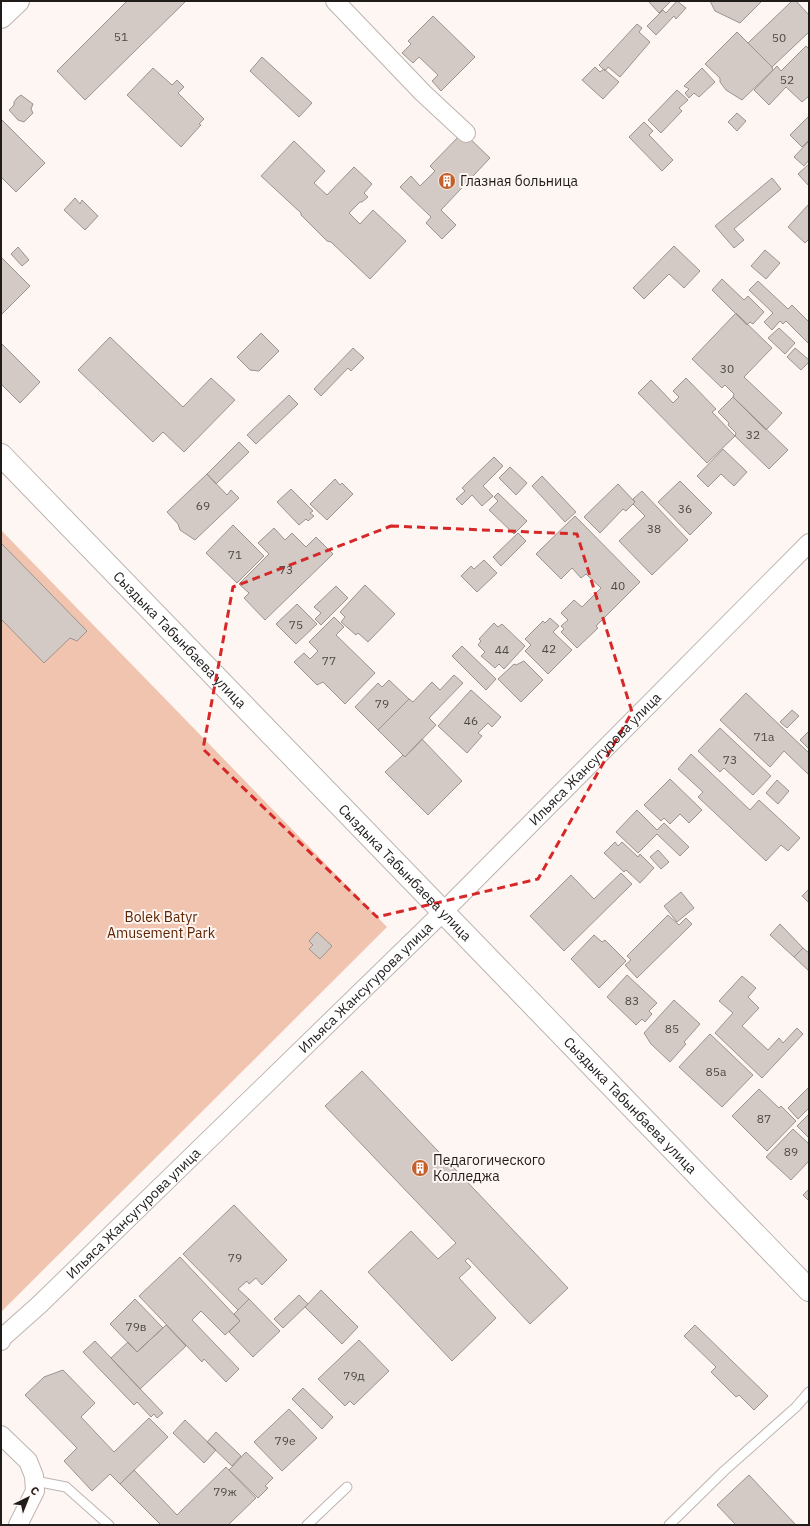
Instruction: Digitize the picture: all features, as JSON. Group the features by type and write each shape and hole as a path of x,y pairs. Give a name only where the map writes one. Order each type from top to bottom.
{"street":[{"path":"1,17 18,1"},
{"path":"334,1 423,93 466,133"},
{"name":"Сыздыка Табынбаева улица","path":"1,455 444,911 809,1290"},
{"name":"Ильяса Жансугурова улица","path":"1,1342 3,1337 39,1305 444,911 809,543"},
{"path":"1,1435 28,1461 35,1481 36,1491 18,1525"}],"lane":[{"path":"669,1525 724,1471 796,1407 809,1392"},
{"path":"35,1481 66,1487 109,1525"},
{"path":"307,1525 347,1487"}],"highlighted area":[{"path":"391,526 577,534 632,712 538,879 377,917 203,749 233,587"}],"green space":[{"name":"Bolek Batyr Amusement Park","path":"1,530 387,927 1,1312"}],"building":[{"path":"127,1 186,1 85,100 57,71"},
{"path":"671,1 659,13 649,2"},
{"path":"677,1 686,8 676,19 674,16 656,35 647,26 663,10 666,13"},
{"path":"710,1 761,2 740,23 715,11"},
{"path":"792,1 796,1 809,15 809,32 772,67 748,43"},
{"path":"433,16 475,57 441,91 432,81 438,75 419,57 413,63 402,53 411,44 408,41"},
{"path":"637,24 642,28 639,32 650,42 620,77 608,67 605,71 599,65"},
{"path":"737,32 772,67 773,70 742,100 726,90 720,82 720,78 705,64"},
{"path":"806,46 809,49 809,96 802,102 786,87 769,105 754,90 777,66 781,71"},
{"path":"262,57 312,103 299,117 250,71"},
{"path":"595,67 600,72 604,69 619,82 603,99 582,80"},
{"path":"153,68 172,85 177,80 184,87 178,93 204,119 199,124 201,125 181,147 127,95"},
{"path":"702,68 715,82 699,97 694,93 689,98 685,93 689,89 684,86"},
{"path":"677,90 688,100 679,108 682,111 661,133 648,120"},
{"path":"21,95 33,104 31,109 33,113 24,122 18,120 9,110 14,105 17,98"},
{"path":"737,113 746,121 737,131 728,122"},
{"path":"809,116 809,140 802,147 790,135"},
{"path":"1,119 45,163 16,192 1,177"},
{"path":"644,122 653,131 649,135 673,160 662,171 629,137"},
{"name":"Глазная больница","path":"463,132 490,158 441,210 456,225 442,239 426,223 431,217 400,187 411,176 420,186 435,171 430,166"},
{"path":"294,141 325,171 314,183 327,195 354,167 372,184 364,193 368,197 360,202 349,213 360,224 373,210 406,241 370,279 331,242 327,241 301,215 301,213 261,176"},
{"path":"809,141 809,160 804,166 794,157"},
{"path":"809,164 809,186 798,174"},
{"path":"772,178 781,189 734,229 744,240 734,248 715,226"},
{"path":"75,198 80,204 82,200 98,216 85,230 64,210"},
{"path":"808,205 809,239 805,243 788,227"},
{"path":"674,246 700,271 684,288 669,274 644,299 633,288"},
{"path":"18,247 29,260 22,266 11,254"},
{"path":"765,250 780,263 766,279 751,266"},
{"path":"1,257 30,286 1,315"},
{"path":"722,279 744,300 748,296 764,312 753,324 750,322 747,325 712,290"},
{"path":"758,281 788,309 792,305 809,322 809,344 786,321 783,324 780,321 772,330 764,322 773,313 749,290"},
{"path":"736,313 772,348 744,377 782,413 766,430 733,397 734,394 725,385 722,388 692,359"},
{"path":"779,328 795,343 785,354 768,338"},
{"path":"261,333 279,351 259,371 250,370 237,357"},
{"path":"110,337 183,407 211,378 235,400 184,452 163,432 153,442 78,370"},
{"path":"1,343 40,382 20,403 1,384"},
{"path":"353,348 364,358 351,371 348,368 321,396 314,389"},
{"path":"795,348 809,360 809,362 801,370 787,357"},
{"path":"686,378 716,409 712,412 735,436 707,463 638,393 651,380 673,403 679,397 673,391"},
{"path":"289,395 298,404 256,444 247,435"},
{"path":"733,397 788,450 769,469 735,436 736,433 728,425 729,423 718,412"},
{"path":"239,442 249,452 216,484 207,474"},
{"path":"723,449 747,472 734,486 721,474 708,487 697,476"},
{"path":"494,457 503,466 483,486 493,496 482,506 472,495 462,505 456,499 465,491 462,488"},
{"path":"510,467 527,483 516,495 499,478"},
{"path":"207,474 227,495 231,490 239,498 195,540 180,530 178,524 167,512"},
{"path":"542,476 576,512 565,522 532,486"},
{"path":"335,479 340,485 342,483 353,494 327,520 310,504"},
{"path":"680,481 712,513 690,535 658,502"},
{"path":"618,484 635,502 626,511 623,509 600,533 584,517"},
{"path":"291,489 313,511 310,513 314,516 308,521 306,519 299,525 277,502"},
{"path":"642,491 688,540 652,575 619,541 645,516 633,504 635,502 633,499"},
{"path":"498,493 527,521 514,534 489,510 498,501 494,497"},
{"path":"575,516 640,582 596,626 598,628 577,648 561,632 564,629 561,626 568,620 561,613 574,600 582,607 601,588 586,574 581,578 572,568 561,579 536,554"},
{"path":"233,525 264,556 237,583 206,553"},
{"path":"274,528 285,540 292,533 306,547 316,537 333,554 265,620 244,598 249,593 239,584 269,554 258,543"},
{"path":"518,533 526,541 501,566 493,557"},
{"path":"1,543 87,631 77,641 70,638 44,663 1,619"},
{"path":"484,560 497,573 477,592 461,576 471,566 474,569"},
{"path":"365,585 395,614 368,642 358,633 356,635 341,622 345,617 340,612"},
{"path":"336,586 348,598 321,625 315,619 321,613 314,607"},
{"path":"297,604 317,624 296,644 276,624"},
{"path":"334,617 344,627 336,635 375,673 345,704 323,682 317,685 294,662 304,653 310,659 318,651 309,642"},
{"path":"550,618 559,626 553,632 572,650 548,674 525,651 531,645 525,639 543,621 545,623"},
{"path":"494,623 498,627 502,624 525,646 504,669 499,664 495,668 481,656 485,652 478,645 481,641 479,639"},
{"path":"462,646 496,679 486,690 452,656"},
{"path":"524,661 543,680 521,702 498,679 514,664 516,665"},
{"path":"454,675 463,683 429,718 436,725 405,757 378,730 409,699 413,702 432,682 440,690"},
{"path":"389,680 409,699 378,730 355,707 378,683 382,687"},
{"path":"471,690 501,717 492,727 488,723 478,733 482,736 467,753 438,726"},
{"path":"746,693 809,753 809,775 784,751 770,767 720,720"},
{"path":"792,710 799,716 787,728 780,722"},
{"path":"720,728 771,776 753,795 724,768 720,772 698,751"},
{"path":"809,731 809,749 800,740"},
{"path":"422,739 462,781 428,815 385,772 403,755 405,757"},
{"path":"691,754 750,810 759,800 800,838 788,851 781,845 766,861 698,797 703,792 678,769"},
{"path":"670,779 702,810 689,823 680,814 670,824 664,818 661,821 644,805"},
{"path":"777,780 789,791 778,804 766,793"},
{"path":"637,810 657,830 664,823 689,847 680,856 657,834 638,853 616,832"},
{"path":"615,842 618,846 622,842 638,857 640,854 654,868 640,883 626,870 624,872 604,853"},
{"path":"658,850 669,862 661,869 650,857"},
{"path":"621,873 632,884 564,951 530,916 571,875 594,899"},
{"path":"809,889 809,903 802,896"},
{"path":"681,892 694,908 677,922 664,906"},
{"path":"668,915 679,925 686,918 692,924 637,978 625,965 631,960 627,956"},
{"path":"780,924 803,948 794,957 770,935"},
{"path":"317,932 332,946 320,959 309,949 313,945 309,941"},
{"path":"594,935 602,942 605,940 626,961 599,988 571,959"},
{"path":"803,948 809,953 809,971 794,957"},
{"path":"627,975 657,1003 649,1011 652,1014 645,1022 642,1019 636,1025 607,997"},
{"path":"742,976 756,988 748,997 759,1008 742,1026 768,1050 779,1038 783,1043 797,1028 803,1034 762,1078 715,1033 733,1013 719,1001"},
{"path":"674,1000 700,1024 684,1042 686,1044 670,1062 651,1044 644,1033"},
{"path":"710,1034 753,1075 722,1107 679,1067"},
{"name":"Педагогического Колледжа","path":"362,1071 568,1288 530,1324 468,1258 465,1261 471,1267 459,1278 496,1318 452,1361 368,1272 411,1231 438,1259 456,1243 325,1106"},
{"path":"809,1087 809,1108 798,1119 788,1108"},
{"path":"759,1089 779,1108 781,1106 796,1121 767,1151 732,1116"},
{"path":"809,1114 809,1138 797,1126"},
{"path":"793,1129 809,1144 809,1161 791,1180 766,1157"},
{"path":"809,1189 809,1201 803,1195"},
{"path":"234,1205 287,1260 262,1285 256,1278 249,1284 247,1281 238,1289 249,1299 238,1310 183,1254"},
{"path":"180,1257 240,1321 225,1335 201,1311 192,1320 239,1369 226,1382 204,1359 202,1362 139,1296"},
{"path":"321,1290 358,1327 342,1344 305,1307"},
{"path":"299,1295 308,1304 283,1328 274,1319"},
{"path":"135,1299 163,1328 137,1352 110,1324"},
{"path":"249,1299 280,1331 253,1357 229,1332 240,1321 234,1314"},
{"path":"166,1325 186,1346 140,1389 111,1358 128,1342 137,1352"},
{"path":"695,1325 768,1396 754,1410 739,1395 736,1397 711,1372 716,1367 684,1336"},
{"path":"359,1340 389,1371 354,1405 350,1401 345,1406 318,1379"},
{"path":"95,1341 163,1413 157,1418 154,1414 151,1417 137,1402 134,1405 83,1352"},
{"path":"63,1370 95,1403 81,1417 114,1452 149,1418 168,1437 120,1484 110,1474 92,1491 64,1461 77,1448 25,1395 44,1377"},
{"path":"303,1388 333,1417 322,1429 292,1399"},
{"path":"289,1409 317,1438 282,1471 254,1442"},
{"path":"185,1420 216,1450 204,1463 173,1433"},
{"path":"216,1432 241,1456 232,1466 207,1442"},
{"path":"246,1452 273,1478 265,1486 268,1488 258,1498 229,1470"},
{"path":"226,1467 256,1498 228,1525 161,1525 120,1484 134,1470 177,1515"},
{"path":"749,1475 796,1525 736,1525 717,1505"}],"place":[{"name":"Глазная больница","path":"447,181"},
{"name":"Педагогического Колледжа","path":"420,1168"}]}
